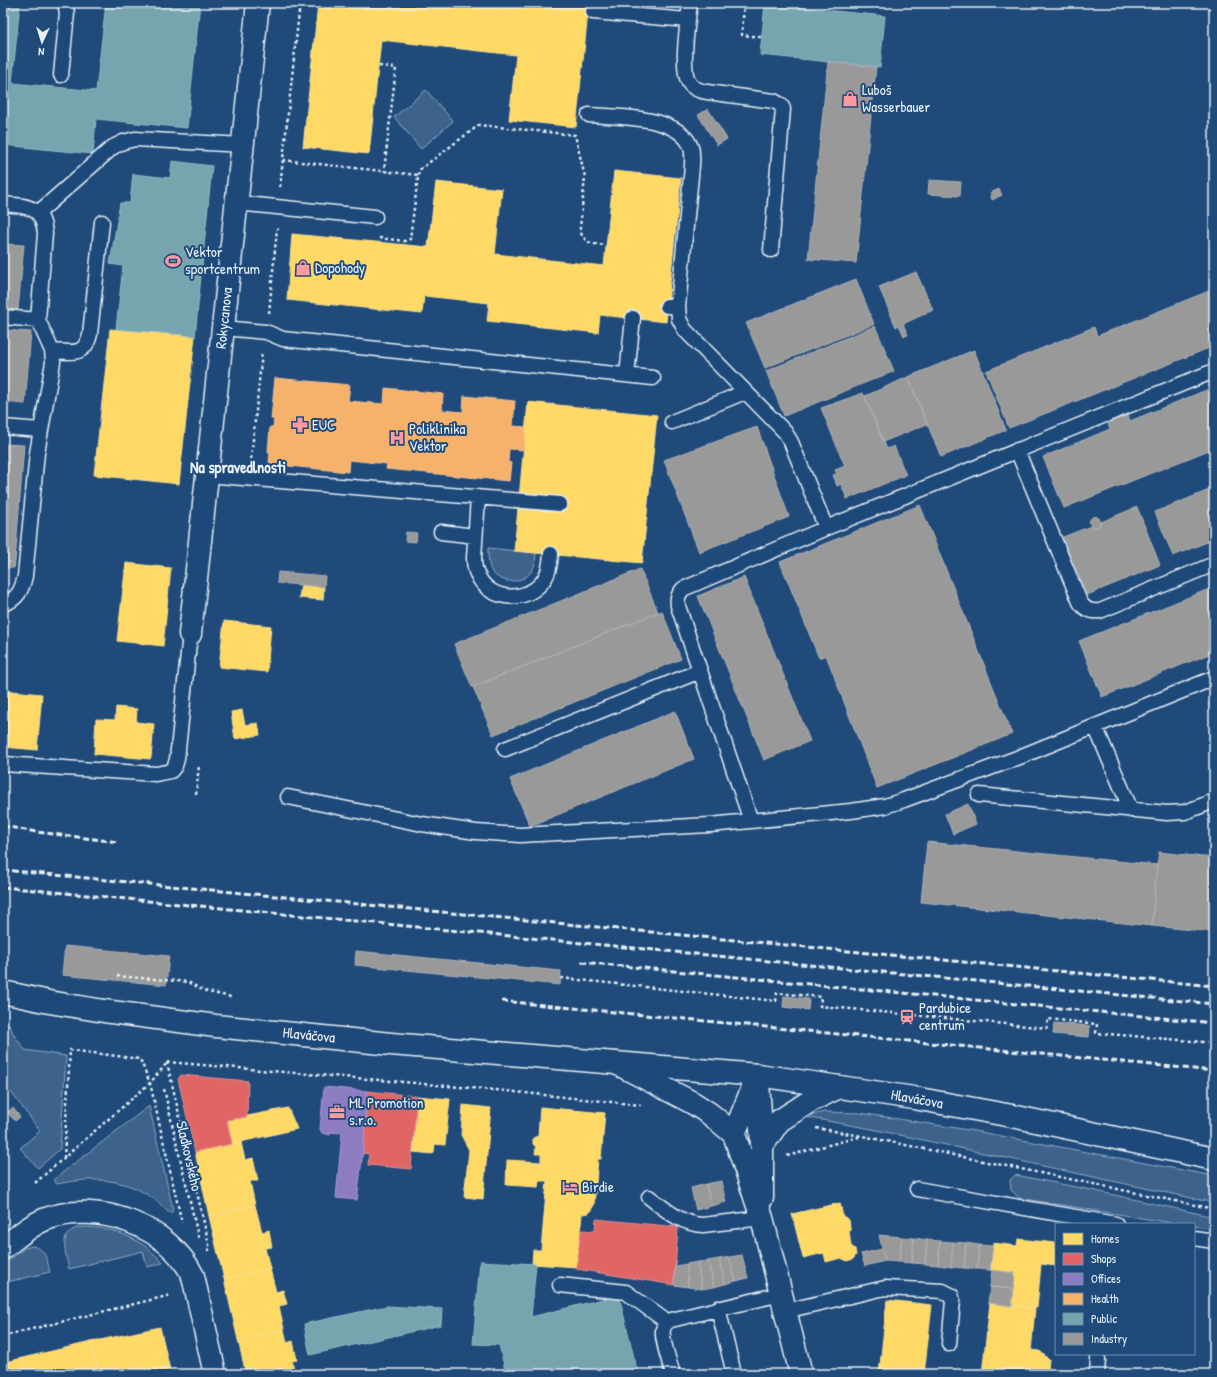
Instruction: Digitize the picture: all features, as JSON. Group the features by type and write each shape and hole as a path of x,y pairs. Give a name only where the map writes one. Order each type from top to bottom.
{"street":[{"name":"Rokycanova","path":"190,634 258,3"},
{"name":"Hlaváčova","path":"3,992 88,1008 184,1022 391,1044 758,1075 914,1098 1012,1116 1214,1159"},
{"name":"Hlaváčova","path":"616,1063 693,1103 710,1114 734,1134"},
{"path":"758,1075 734,1134 762,1218 801,1374"},
{"path":"758,1075 762,1146 762,1218"},
{"path":"762,1146 779,1121 812,1100 839,1087"},
{"path":"3,1248 28,1229 45,1219 72,1213 96,1213 114,1216 149,1231 166,1242 188,1264 193,1276 215,1374"}],"lane":[{"path":"61,75 67,13 66,3"},
{"path":"690,3 685,64 687,79 692,87 707,92 774,101 781,105 783,109 771,250"},
{"path":"593,12 688,20"},
{"path":"589,115 650,121 664,124 684,136 690,146 692,166 673,306 682,327 785,432 792,442 826,528"},
{"path":"38,213 113,147 123,142 135,139 243,145"},
{"path":"236,203 375,217"},
{"path":"3,204 29,207 35,210 43,220 45,234 38,320 52,351 53,362 40,430 24,584 17,596 11,601 3,604"},
{"path":"52,351 72,353 79,352 88,342 102,222"},
{"path":"3,317 38,320"},
{"path":"628,375 633,318"},
{"path":"223,328 266,332 283,339 653,378"},
{"path":"751,821 678,606 677,599 683,589 826,528 1214,370"},
{"path":"672,422 745,392"},
{"path":"3,427 40,430"},
{"path":"1017,450 1080,602 1088,610 1093,612 1100,611 1214,564"},
{"path":"207,475 560,504"},
{"path":"478,497 474,558 475,568 481,582 491,591 504,596 512,597 521,596 534,590 541,584 548,573 551,554"},
{"path":"441,532 475,536"},
{"path":"3,764 156,774 171,771 175,766 177,759 190,634"},
{"path":"505,749 700,671"},
{"path":"288,797 422,824 476,832 520,835 710,825 850,812 904,800 1017,758 1214,678"},
{"path":"1094,726 1131,810"},
{"path":"979,795 1167,813 1180,813 1214,801"},
{"path":"917,1189 1110,1223"},
{"path":"649,1197 680,1219 695,1225 762,1218"},
{"path":"1195,1238 1214,1241"},
{"path":"560,1285 626,1292 667,1322"},
{"path":"673,1374 663,1333 664,1325 671,1320 718,1308 783,1302 885,1288 946,1292 951,1295 953,1301 949,1344"},
{"path":"718,1308 734,1374"},
{"path":"1097,1374 1098,1359"}],"path":[{"path":"744,3 742,35 761,37"},
{"path":"379,66 396,68 384,172"},
{"path":"405,241 410,239 419,170 479,125 575,135 585,177 580,228 582,236 588,242 607,245"},
{"path":"283,160 418,175"},
{"path":"118,976 188,982 204,991 231,997"},
{"path":"561,978 776,1001 777,993 821,998 820,1006 1047,1028 1048,1019 1097,1024 1096,1033 1214,1044"},
{"path":"64,1158 70,1050 140,1058 150,1083 183,1228"},
{"name":"Sladkovského","path":"150,1083 167,1062 210,1249"},
{"path":"35,1183 150,1083"},
{"path":"164,1089 200,1246"},
{"path":"781,1157 862,1136"},
{"path":"3,1336 172,1296 169,1290"}],"shaded area":[{"path":"426,90 453,121 421,149 394,117"},
{"path":"488,548 536,553 532,571 526,577 516,581 500,579 492,572 488,560"},
{"path":"3,1024 10,1026 14,1035 25,1050 66,1056 60,1149 38,1168 20,1148 40,1131 11,1092 3,1098"},
{"path":"149,1106 173,1209 172,1212 168,1212 144,1192 117,1182 88,1180 57,1184 53,1180"},
{"path":"824,1112 860,1113 975,1131 1214,1176 1214,1203 872,1129 805,1117"},
{"path":"1015,1175 1214,1217 1214,1229 1195,1226 1195,1223 1172,1223 1019,1198 1011,1190 1010,1180"},
{"path":"83,1227 106,1229 127,1236 146,1247 163,1263 147,1267 143,1251 69,1269 65,1249 66,1237 69,1232"},
{"path":"32,1246 37,1247 43,1252 47,1259 50,1272 3,1283 3,1265 25,1248"}],"building: Homes":[{"path":"318,3 589,3 576,127 509,120 516,55 381,40 369,154 303,147"},
{"path":"614,171 681,178 666,322 600,315 598,333 487,321 489,303 424,296 422,314 287,300 292,234 428,247 436,182 502,189 495,254 604,266"},
{"path":"110,329 195,336 179,484 94,475"},
{"path":"528,402 657,415 642,563 514,551"},
{"path":"126,563 171,568 163,646 117,641"},
{"path":"301,585 324,587 323,600 299,598"},
{"path":"224,621 271,626 267,672 219,667"},
{"path":"3,690 42,694 37,750 3,747"},
{"path":"116,707 137,709 136,722 154,724 150,759 94,754 96,719 115,720"},
{"path":"242,710 245,725 258,723 260,735 235,739 231,712"},
{"path":"417,1096 450,1099 445,1145 435,1144 434,1152 432,1154 413,1152"},
{"path":"463,1105 491,1108 483,1199 464,1197 469,1150 461,1135"},
{"path":"540,1107 605,1113 601,1159 598,1159 594,1205 589,1213 582,1214 577,1267 532,1264 533,1250 541,1250 547,1181 539,1181 538,1187 506,1185 507,1160 541,1162 541,1154 535,1154 536,1147 533,1144 533,1138 538,1136"},
{"path":"288,1108 297,1129 232,1144 227,1120"},
{"path":"241,1142 245,1160 253,1158 258,1181 250,1181 255,1205 209,1216 195,1152"},
{"path":"840,1203 843,1217 849,1220 851,1246 855,1249 856,1255 853,1259 847,1261 841,1258 826,1262 824,1253 803,1258 792,1214"},
{"path":"255,1205 262,1232 269,1230 272,1247 265,1248 270,1269 224,1279 209,1216"},
{"path":"1018,1239 1055,1243 1055,1266 1041,1264 1037,1308 1012,1306 1015,1273 990,1270 993,1243 1017,1246"},
{"path":"270,1269 276,1292 283,1290 287,1304 279,1306 284,1329 238,1340 224,1279"},
{"path":"887,1300 932,1305 924,1374 879,1374"},
{"path":"990,1303 1035,1308 1029,1374 982,1374"},
{"path":"160,1327 170,1370 152,1374 99,1374 91,1342"},
{"path":"284,1329 287,1343 293,1341 297,1360 292,1361 295,1374 246,1374 238,1340"},
{"path":"91,1342 99,1374 26,1374 22,1358"},
{"path":"1031,1350 1040,1351 1049,1360 1048,1369 1081,1372 1081,1374 1029,1374"},
{"path":"22,1358 26,1374 3,1374 3,1363"}],"building: Shops":[{"path":"181,1075 248,1081 247,1117 227,1120 232,1144 195,1152 178,1079"},
{"path":"367,1091 417,1096 411,1169 368,1165 369,1154 362,1153"},
{"path":"596,1219 678,1227 674,1285 576,1269 581,1230 595,1231"}],"building: Offices":[{"path":"324,1087 367,1091 364,1143 357,1200 336,1198 342,1133 330,1132 330,1135 322,1133 320,1129"}],"building: Health":[{"name":"Poliklinika Vektor","path":"275,378 350,385 348,401 384,404 385,388 443,394 442,410 463,412 464,396 515,401 513,426 526,427 524,450 509,449 508,462 511,463 509,481 386,469 387,464 349,460 348,472 269,464 270,452 268,452 270,427 273,427 274,419 271,419"}],"building: Public":[{"path":"3,3 20,3 12,83 96,91 106,3 200,3 187,128 96,119 93,154 3,145"},
{"path":"765,4 885,16 880,67 760,55"},
{"path":"172,161 212,166 195,336 116,329 123,266 110,264 120,203 130,203 133,174 170,178"},
{"path":"480,1261 536,1264 531,1317 615,1296 620,1300 638,1374 506,1374 499,1345 473,1344"},
{"path":"387,1306 442,1309 441,1325 310,1355 304,1324"}],"building: Industry":[{"path":"828,62 876,67 856,263 808,259"},
{"path":"708,109 727,139 717,145 698,115"},
{"path":"929,180 961,182 960,196 928,194"},
{"path":"999,189 1002,195 992,200 990,193"},
{"path":"3,244 24,245 18,310 3,309"},
{"path":"916,272 933,310 903,324 908,335 904,336 899,325 896,327 879,287"},
{"path":"856,279 874,324 765,368 746,323"},
{"path":"1214,289 1214,346 1009,428 986,371 1094,327 1097,336"},
{"path":"875,326 894,371 784,416 766,371"},
{"path":"3,330 31,332 25,404 3,402"},
{"path":"974,350 1006,430 941,457 908,377"},
{"path":"908,377 927,424 883,442 865,396"},
{"path":"1214,387 1214,448 1064,508 1043,457 1110,429 1108,424 1128,415 1130,421"},
{"path":"863,393 887,449 894,446 906,475 847,499 841,484 837,486 833,475 837,474 835,470 845,466 821,408"},
{"path":"757,427 789,517 699,552 664,460"},
{"path":"3,444 24,445 15,562 3,561"},
{"path":"1214,488 1214,539 1173,556 1155,512"},
{"path":"920,505 1012,734 877,788 826,655 819,658 780,562"},
{"path":"1137,507 1160,565 1087,595 1063,537 1091,526 1095,528 1098,527 1101,522"},
{"path":"1095,516 1099,518 1101,522 1099,526 1095,528 1091,526 1089,522 1091,518"},
{"path":"406,532 417,533 416,542 405,541"},
{"path":"3,562 15,563 14,568 3,568"},
{"path":"640,569 658,612 472,687 454,644"},
{"path":"278,572 325,576 324,587 277,583"},
{"path":"744,577 810,741 764,760 698,596"},
{"path":"1214,587 1214,652 1102,697 1079,641"},
{"path":"662,611 681,659 493,735 473,687"},
{"path":"1214,702 1214,720 1208,704"},
{"path":"675,711 694,759 530,826 510,779"},
{"path":"968,804 976,824 953,834 945,814"},
{"path":"927,842 1157,865 1152,926 921,902"},
{"path":"1159,852 1214,858 1214,932 1152,926"},
{"path":"65,946 169,956 166,985 62,975"},
{"path":"356,951 561,971 560,985 355,965"},
{"path":"784,996 809,999 808,1010 783,1007"},
{"path":"1054,1023 1090,1026 1089,1037 1053,1034"},
{"path":"13,1108 20,1117 15,1121 7,1112"},
{"path":"721,1181 726,1202 711,1206 706,1184"},
{"path":"706,1184 711,1206 696,1210 691,1188"},
{"path":"879,1235 902,1237 899,1262 885,1261"},
{"path":"902,1237 914,1238 912,1263 899,1262"},
{"path":"914,1238 927,1240 925,1264 912,1263"},
{"path":"927,1240 940,1241 938,1265 925,1264"},
{"path":"940,1241 953,1242 951,1267 938,1265"},
{"path":"953,1242 966,1243 964,1268 951,1267"},
{"path":"966,1243 979,1245 977,1269 964,1268"},
{"path":"979,1245 993,1246 990,1270 977,1269"},
{"path":"882,1249 885,1261 865,1266 861,1254"},
{"path":"742,1255 748,1278 736,1281 729,1257"},
{"path":"729,1257 736,1281 725,1284 719,1259"},
{"path":"719,1259 725,1284 714,1287 708,1261"},
{"path":"708,1261 714,1287 702,1289 697,1262"},
{"path":"697,1262 702,1289 688,1287 687,1264"},
{"path":"687,1264 688,1287 674,1285 675,1266"},
{"path":"992,1270 1015,1273 1014,1289 990,1287"},
{"path":"990,1287 1014,1289 1012,1306 988,1303"}],"railway":[{"path":"3,826 37,832 118,842"},
{"path":"3,870 1214,986"},
{"path":"3,887 1214,1004"},
{"path":"581,962 1214,1023"},
{"path":"502,1001 1214,1071"}],"place":[{"name":"Luboš Wasserbauer","path":"850,99"},
{"name":"Vektor sportcentrum","path":"173,261"},
{"name":"Dopohody","path":"303,268"},
{"name":"EUC","path":"300,425"},
{"name":"Poliklinika Vektor","path":"397,438"},
{"name":"Pardubice centrum","path":"907,1017"},
{"name":"ML Promotion s.r.o.","path":"337,1112"},
{"name":"Birdie","path":"570,1187"}],"district":[{"name":"Na spravedlnosti","path":"238,467"}]}
